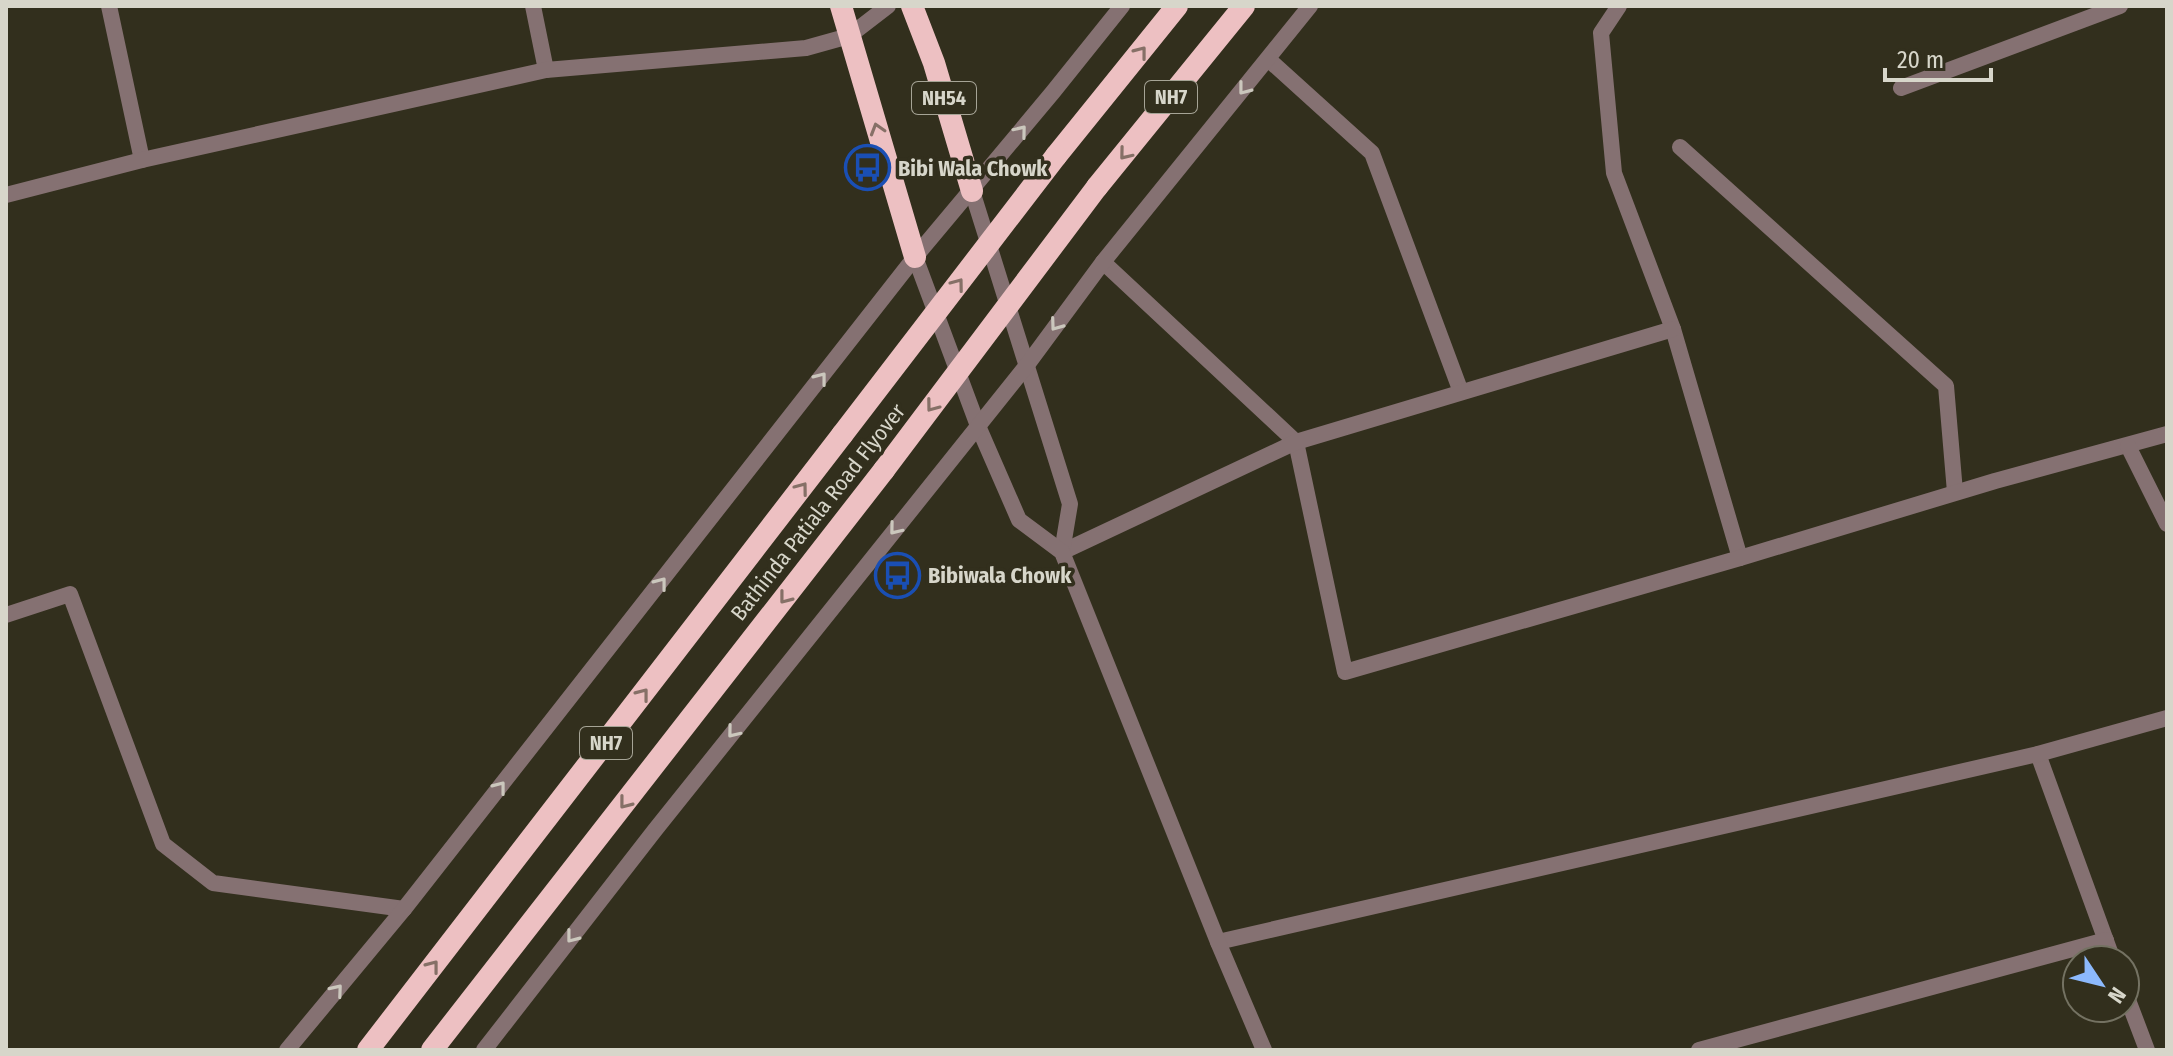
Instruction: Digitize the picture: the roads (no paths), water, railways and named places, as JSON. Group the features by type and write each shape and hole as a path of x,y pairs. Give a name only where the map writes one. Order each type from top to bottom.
{"highway":[{"path":"841,6 915,257"},
{"name":"NH54","path":"912,6 934,63 972,191"},
{"name":"Bathinda Patiala Road Flyover","path":"368,1050 1056,156 1177,6"},
{"name":"Bathinda Patiala Road Flyover","path":"432,1050 781,603 1097,187 1244,6"}],"street":[{"path":"109,6 142,160"},
{"path":"533,6 546,70"},
{"path":"6,195 142,160 546,70 806,48 849,36 888,6"},
{"path":"287,1050 404,909 915,257 1122,6"},
{"path":"484,1050 664,818 1027,365 1103,262 1310,6"},
{"path":"1619,6 1601,33 1614,173 1673,329 1740,558"},
{"path":"1901,88 2120,6"},
{"path":"1268,59 1372,153 1461,392"},
{"path":"1680,147 1946,386 1955,492"},
{"path":"972,191 1070,504 1062,552 1264,1050"},
{"path":"915,257 978,426 1019,520 1062,552"},
{"path":"1103,262 1296,442 1345,672 1740,558 1955,492 2167,434"},
{"path":"1062,552 1296,442 1673,329"},
{"path":"2128,446 2167,524"},
{"path":"6,615 70,594 163,844 213,883 404,909"},
{"path":"1218,942 2038,754 2167,718"},
{"path":"2038,754 2107,944"},
{"path":"1699,1050 2106,940"},
{"path":"2137,1024 2147,1050"}],"place":[{"name":"Bibi Wala Chowk","path":"867,168"},
{"name":"Bibiwala Chowk","path":"897,575"}]}
